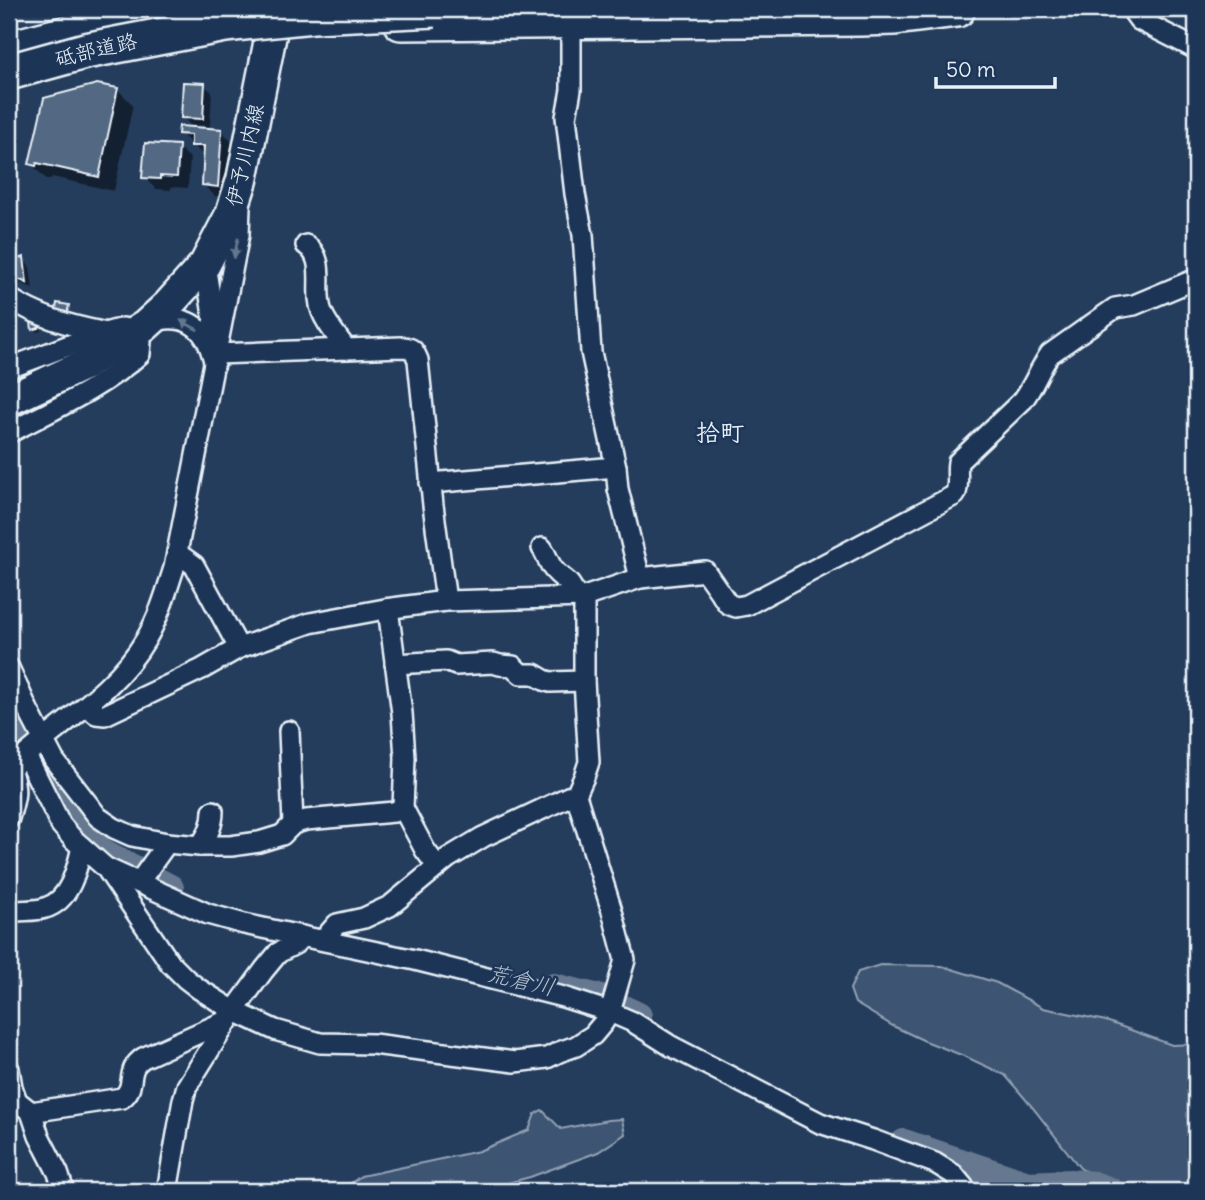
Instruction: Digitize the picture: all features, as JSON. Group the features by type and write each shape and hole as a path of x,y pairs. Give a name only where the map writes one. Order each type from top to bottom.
{"highway":[{"path":"9,29 79,9"},
{"name":"砥部道路","path":"9,49 124,19 188,9"},
{"name":"砥部道路","path":"9,72 85,51 225,24 313,15 435,9"},
{"path":"9,82 87,61 274,19 332,24 571,14 860,18 895,17 957,9"}],"main road":[{"name":"伊予川内線","path":"9,400 85,365 141,329 168,305 205,264 231,214 242,180 274,19"}],"street":[{"path":"1131,9 1139,20 1196,49"},
{"path":"571,14 571,90 566,117 583,235 591,352 616,467 618,489 640,578"},
{"path":"23,757 87,705 131,660 145,641 165,597 177,553 239,235 242,180"},
{"path":"306,245 313,250 316,257 322,313 346,349"},
{"path":"205,264 216,353"},
{"path":"87,705 96,714 105,715 202,669 239,648 310,623 388,609 446,601 580,597 640,578 705,570 727,604 736,607 747,605 955,495 958,488 958,462 1023,400 1050,354 1115,308 1134,305 1196,279"},
{"path":"9,298 41,316 107,333"},
{"path":"9,368 91,337 123,328 141,329 164,318 190,323 205,337 216,353"},
{"path":"9,433 88,392 124,368 140,354 141,329"},
{"path":"216,353 401,347 410,347 415,351 446,601"},
{"path":"430,482 616,467"},
{"path":"106,867 170,963 231,1016 320,1043 373,1044 515,1062 538,1060 576,1046 593,1035 610,1012 625,960 576,795 589,762 580,597 568,580 554,569 542,548"},
{"path":"177,553 194,565 239,648"},
{"path":"388,609 402,713 405,758 403,808 425,850 438,866"},
{"path":"395,664 446,661 456,664 493,663 513,666 521,674 534,674 550,682 584,681"},
{"path":"9,668 28,710 23,757 9,818"},
{"path":"289,731 293,824"},
{"path":"23,757 54,760 98,817 114,828 132,836 167,844 231,846 259,842 282,835 293,824 306,820 394,812 403,808"},
{"path":"23,757 61,825 82,847 106,867 208,914 415,960 563,997 610,1012 820,1123 873,1139 935,1163 953,1174 967,1191"},
{"path":"323,940 337,924 364,918 390,906 447,858 483,837 576,795"},
{"path":"200,846 211,830 213,811"},
{"path":"139,882 167,844"},
{"path":"16,911 48,908 61,898 76,873 82,847"},
{"path":"167,1191 187,1086 264,970 278,953 295,944 302,936"},
{"path":"19,1106 122,1098 130,1088 135,1063 231,1016"},
{"path":"9,1069 19,1106 58,1173 64,1191"}],"shaded area":[{"path":"880,965 942,966 997,983 1043,1008 1106,1021 1172,1045 1196,1044 1196,1191 1120,1191 1080,1168 1005,1075 893,1026 855,1003 850,989 858,972"},
{"path":"542,1110 561,1129 622,1119 625,1134 598,1152 530,1177 477,1191 340,1191 361,1176 479,1151 529,1130 535,1114"}],"building":[{"path":"183,82 205,83 203,119 181,118"},
{"path":"97,84 118,88 99,177 37,163 36,166 29,164 44,98"},
{"path":"179,126 222,129 218,187 202,185 204,146 191,146 191,135 178,134"},
{"path":"145,143 179,145 177,177 142,178"},
{"path":"24,257 27,283 14,277 9,284 9,261"},
{"path":"57,303 69,305 67,315 55,314"},
{"path":"38,321 39,328 32,330 31,322"}],"waterway":[{"name":"荒倉川","path":"24,721 53,793 78,835 106,854 170,888"},
{"name":"荒倉川","path":"554,987 600,998 638,1016"},
{"name":"荒倉川","path":"904,1143 1028,1185 1070,1183 1093,1185 1110,1191"}],"district":[{"name":"拾町","path":"720,433"}]}
